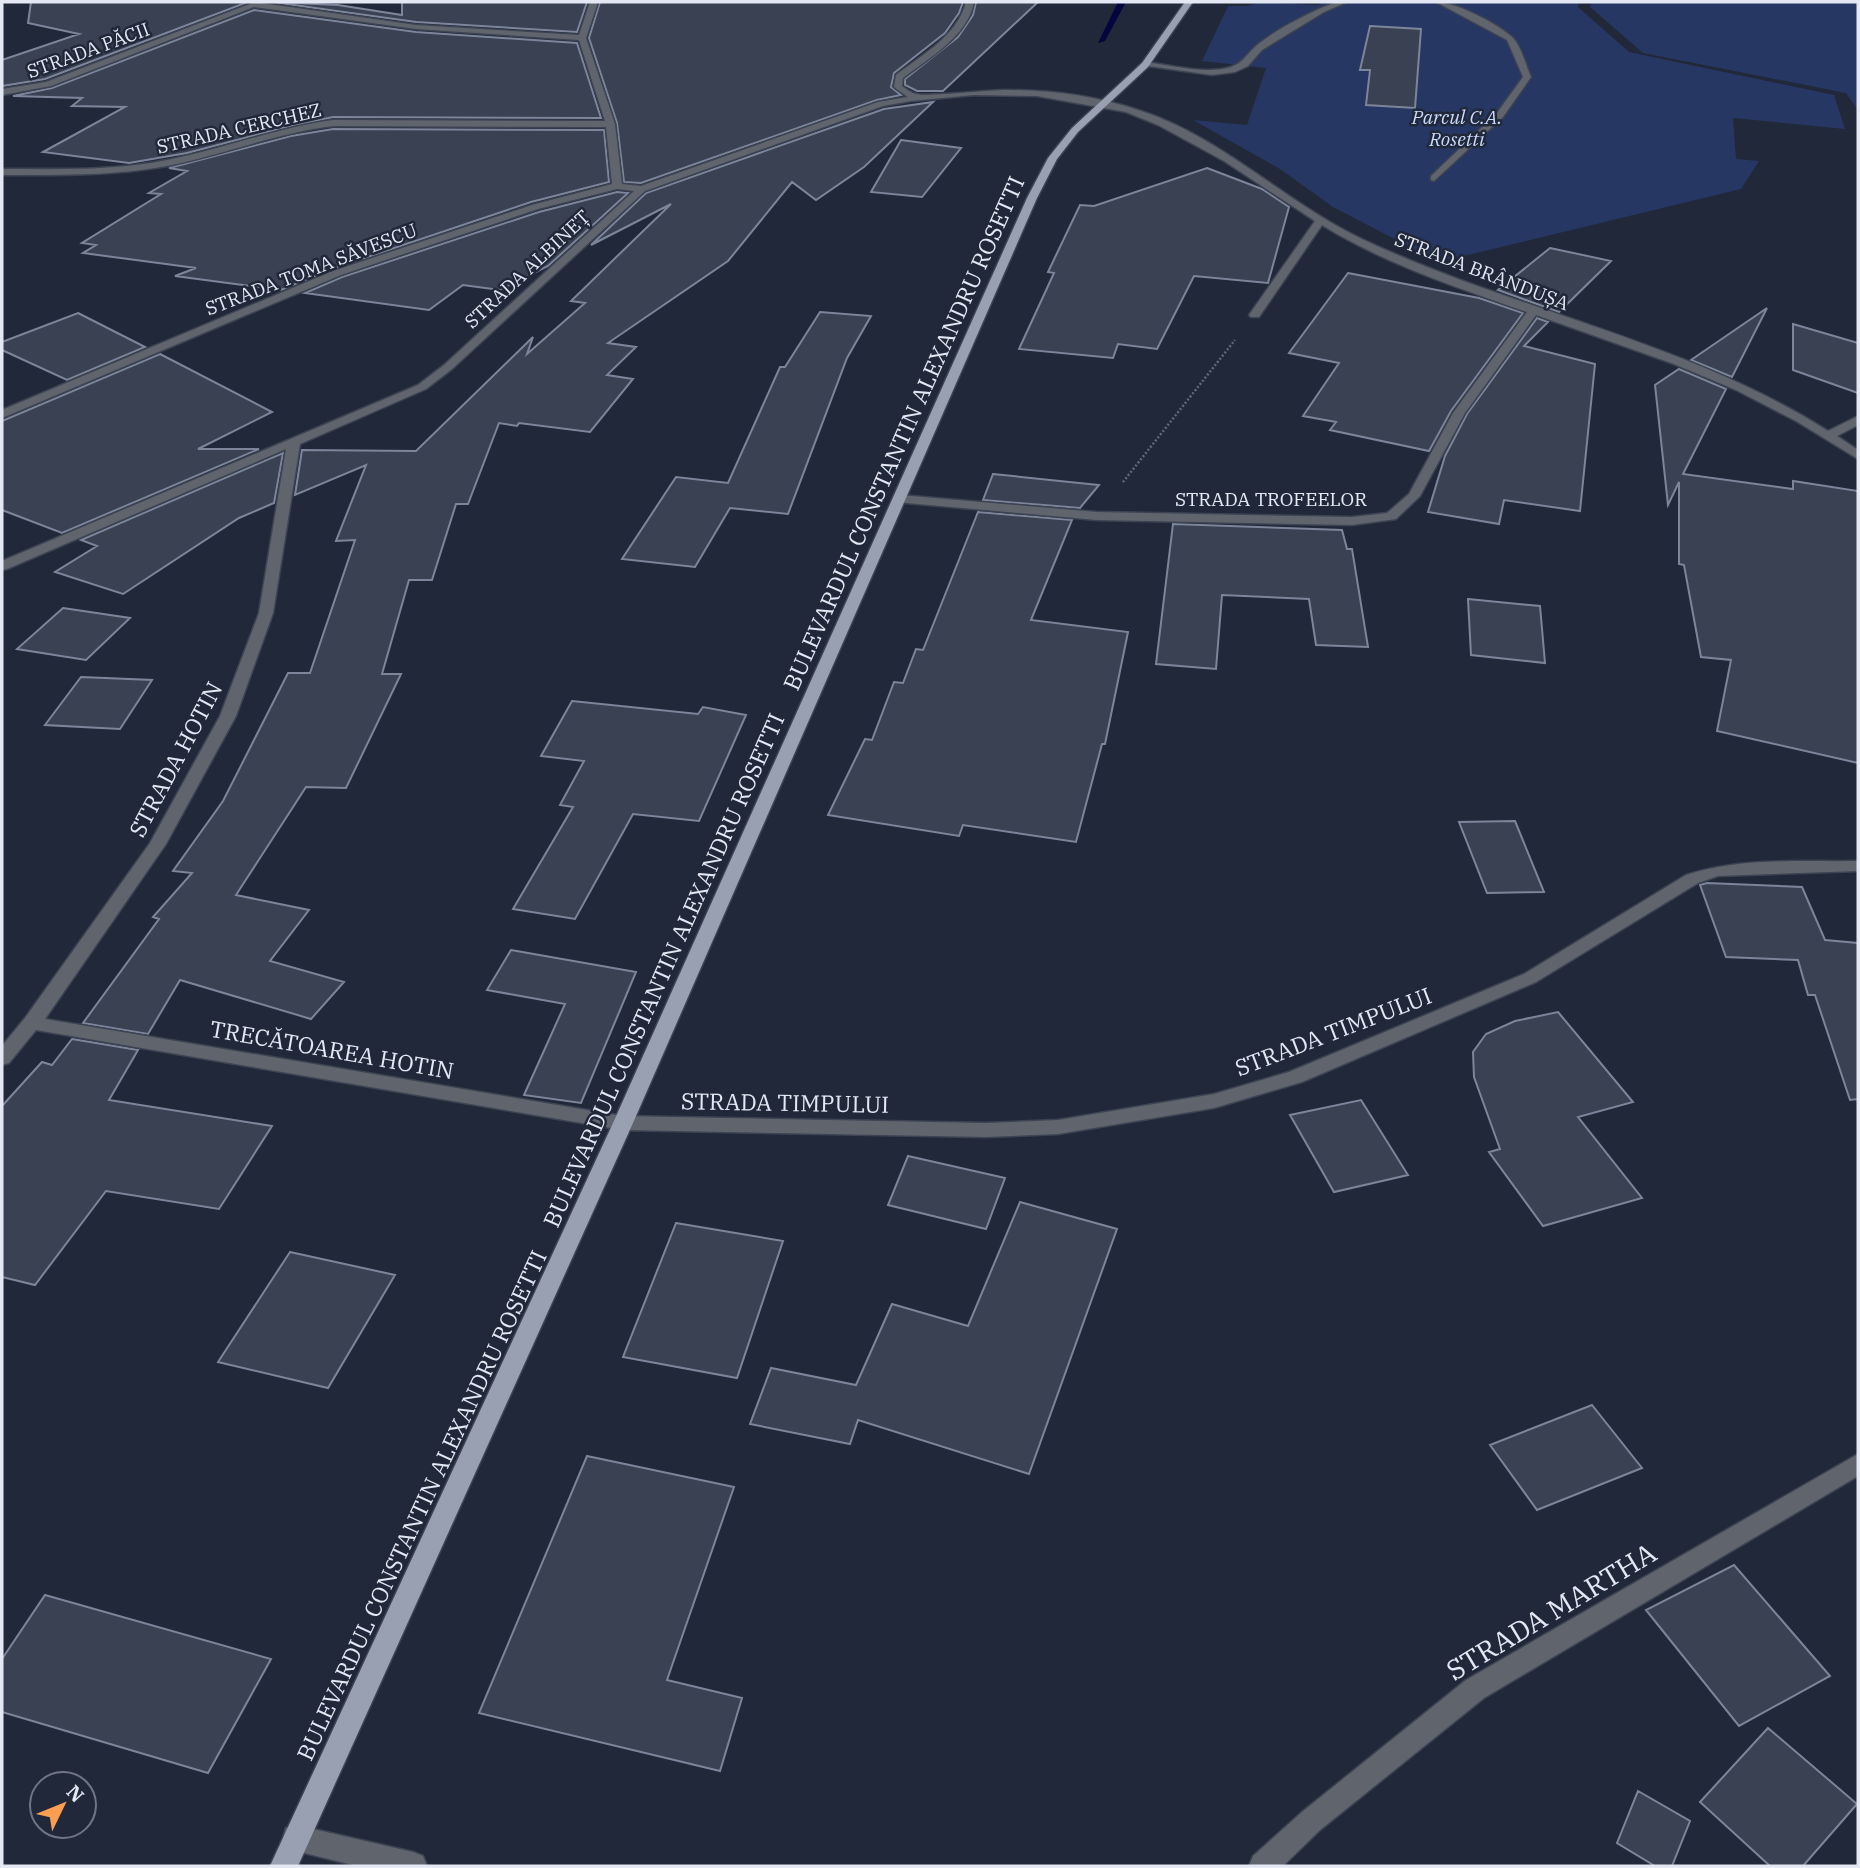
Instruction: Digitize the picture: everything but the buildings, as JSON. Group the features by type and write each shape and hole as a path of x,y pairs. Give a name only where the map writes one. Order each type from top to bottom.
{"main road":[{"name":"BULEVARDUL CONSTANTIN ALEXANDRU ROSETTI","path":"284,1866 623,1123 1032,198 1053,158 1102,103 1145,65 1189,2"}],"street":[{"path":"594,2 582,38 610,124 617,186"},
{"path":"914,97 898,87 899,77 947,38 962,21 970,8 970,2"},
{"path":"1145,65 1212,72 1232,70 1245,64 1259,48 1321,10 1343,2"},
{"path":"1434,178 1500,115 1527,77 1510,39 1440,2"},
{"path":"257,4 397,25 582,38"},
{"name":"STRADA PĂCII","path":"2,92 48,84 257,4"},
{"name":"STRADA ALBINEȚ","path":"2,566 422,387 448,367 642,189 853,113 914,97 1015,94 1102,103"},
{"name":"STRADA BRÂNDUȘA","path":"1102,103 1145,115 1172,128 1247,170 1320,221 1416,268 1692,366 1748,390 1829,435 1858,455"},
{"name":"STRADA CERCHEZ","path":"2,172 117,171 142,168 190,159 303,127 333,123 610,124"},
{"name":"STRADA TOMA SĂVESCU","path":"2,414 337,274 535,207 617,186 642,189"},
{"path":"1255,315 1320,221"},
{"name":"STRADA TROFEELOR","path":"900,499 1097,516 1352,521 1391,516 1414,496 1459,413 1533,311"},
{"path":"1829,435 1858,420"},
{"name":"STRADA HOTIN","path":"2,1058 32,1023 158,844 228,716 266,613 294,440"},
{"name":"STRADA TIMPULUI","path":"623,1123 986,1130 1058,1127 1214,1101 1295,1077 1530,978 1692,879 1736,868 1858,866"},
{"name":"TRECĂTOAREA HOTIN","path":"32,1023 623,1123"},
{"name":"STRADA MARTHA","path":"1263,1866 1311,1821 1475,1689 1858,1464"},
{"path":"296,1838 413,1866"}],"path":[{"path":"1097,516 1255,315"}],"green space":[{"name":"Parcul C.A. Rosetti","path":"1259,2 1318,5 1323,2 1579,2 1578,7 1629,52 1834,95 1845,129 1733,118 1736,159 1759,161 1741,189 1439,262 1333,207 1280,169 1193,120 1247,125 1266,68 1202,61 1228,6 1248,6"},
{"path":"1592,2 1858,2 1858,110 1846,93 1643,53 1590,7"}],"waterway":[{"path":"1101,41 1122,2"}]}
